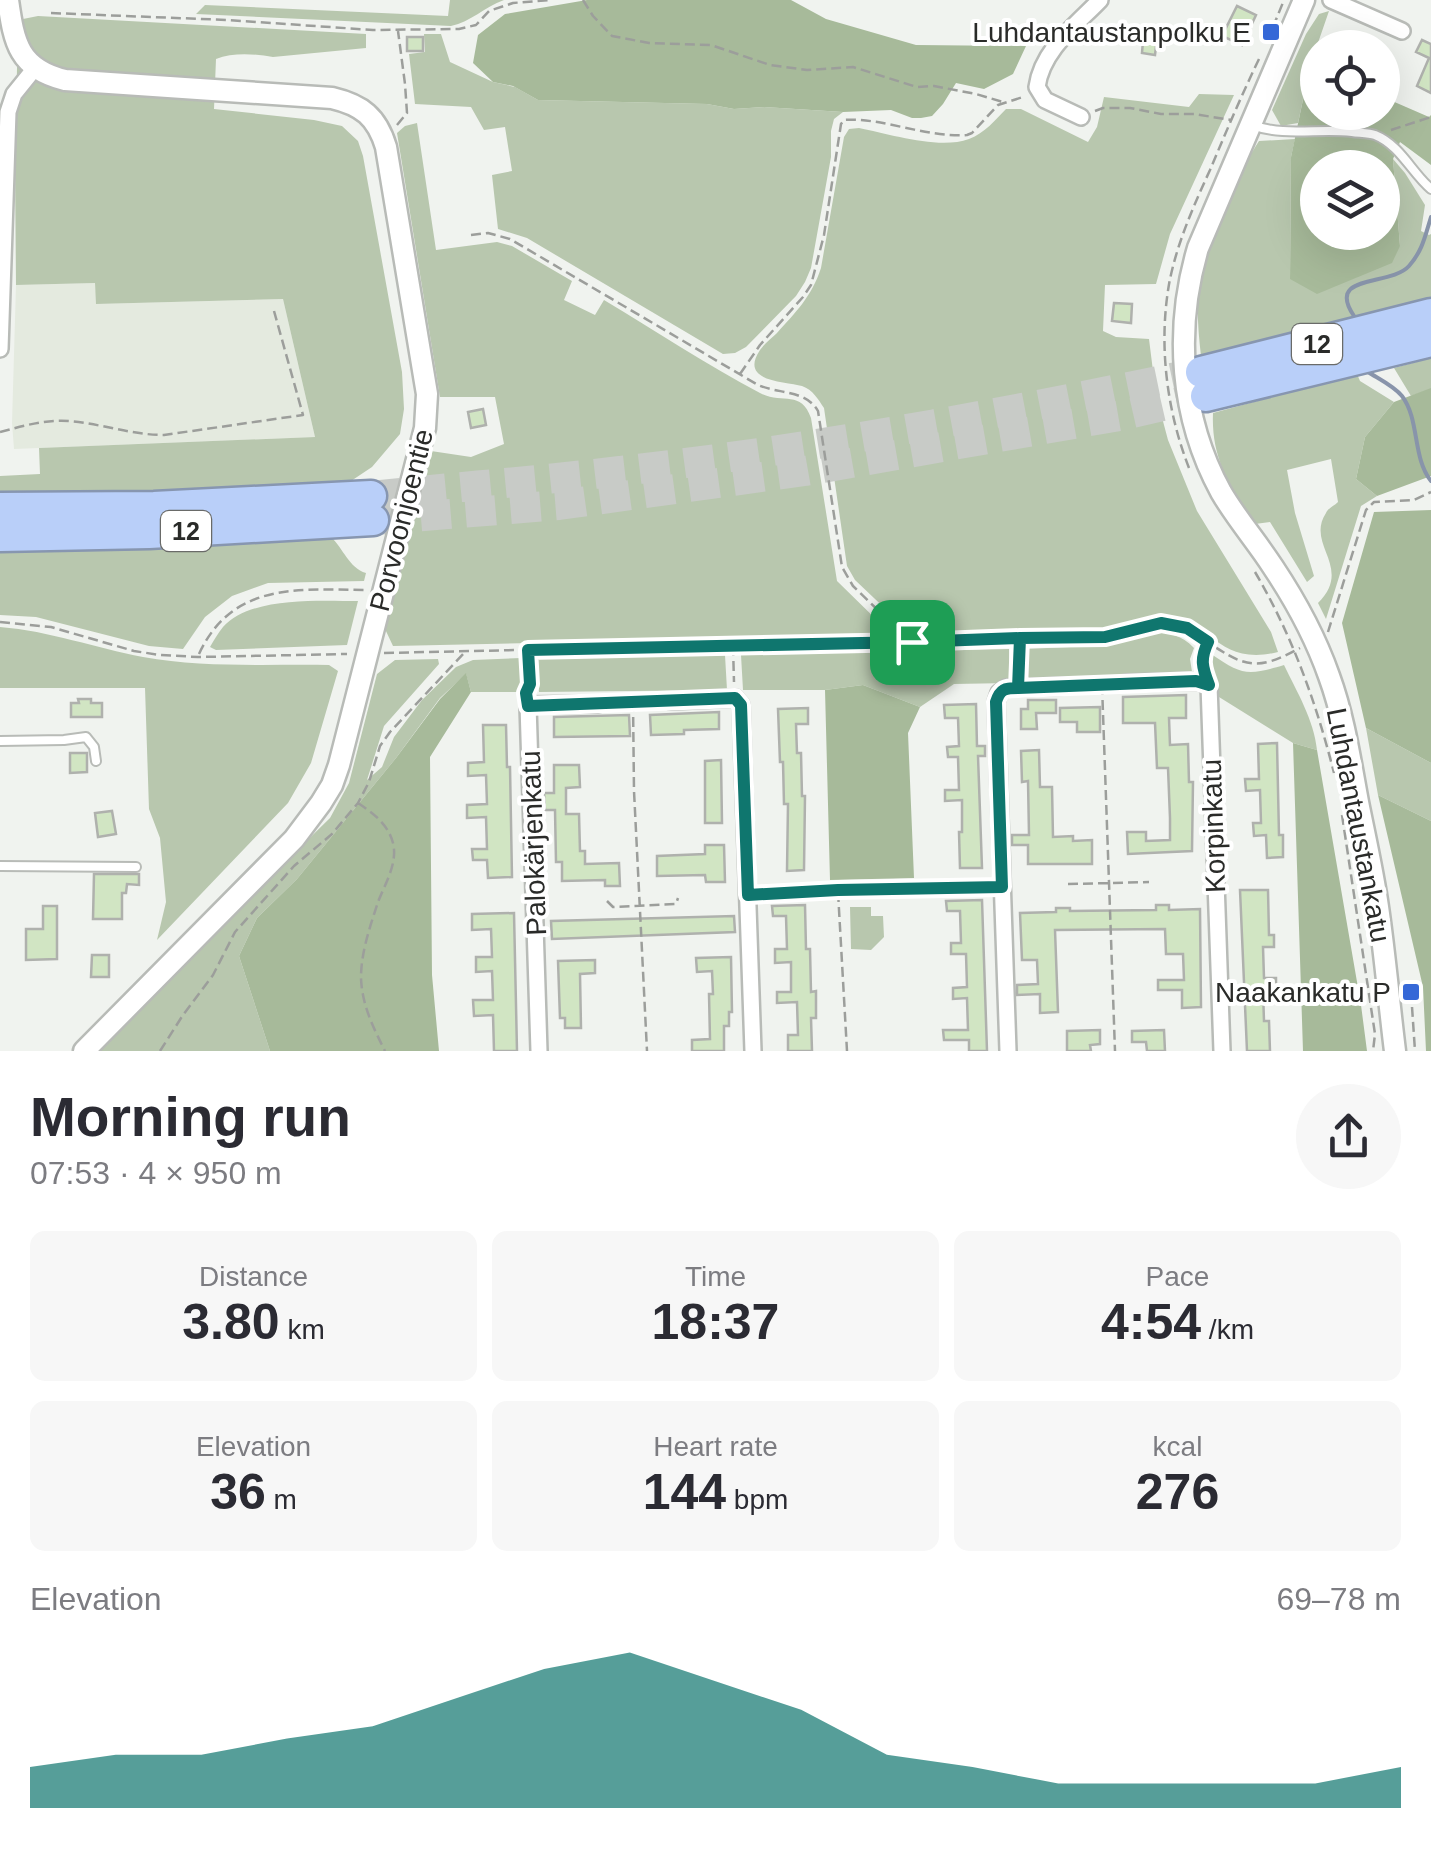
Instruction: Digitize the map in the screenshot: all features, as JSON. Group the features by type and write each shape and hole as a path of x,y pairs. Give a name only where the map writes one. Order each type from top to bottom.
{"highway":[{"name":"12","path":"1431,314 1285,353 1204,384 1431,340"},
{"name":"12","path":"0,508 372,508 149,532 0,536"}],"street":[{"path":"0,349 8,106 35,68 19,50 8,0"},
{"path":"1081,116 1045,100 1037,86 1039,72 1053,48 1100,0"},
{"name":"Luhdantaustankatu","path":"1304,0 1198,248 1184,312 1186,386 1205,458 1222,494 1275,569 1313,640 1343,721 1378,905 1394,1051"},
{"path":"1331,0 1402,30"},
{"name":"Porvoonjoentie","path":"35,68 65,80 332,98 368,113 378,125 386,146 428,394 419,450 350,728 332,785 294,838 84,1051"},
{"path":"1126,684 1196,681 1209,685"},
{"name":"Korpinkatu","path":"1209,685 1222,1051"},
{"path":"1008,1051 996,702 1006,688 1064,686"},
{"path":"671,701 735,698 741,705 753,1051"},
{"path":"528,706 598,704"},
{"name":"Palokärjenkatu","path":"528,706 539,1051"}],"lane":[{"path":"1252,126 1270,132 1325,129 1376,135 1398,152 1431,190"},
{"path":"0,741 86,736 94,747 96,761"},
{"path":"0,866 136,867"}],"path":[{"path":"51,13 398,30 459,29 476,24 489,11 513,3 550,0"},
{"path":"583,0 592,16 612,36 649,43 711,44 770,65 807,70 853,67 917,86 934,86 1004,102"},
{"path":"1271,32 1284,0"},
{"path":"398,30 407,113"},
{"path":"1241,98 1265,46"},
{"path":"740,375 760,345 803,298 815,275 844,120 967,135 998,105 1039,93"},
{"path":"1081,116 1102,108 1130,108 1160,114 1194,114 1252,126"},
{"path":"1376,135 1431,117"},
{"path":"471,235 488,233 510,239 740,375 770,390 813,402 818,411 842,567 853,586 912,642"},
{"path":"0,432 53,421 164,435 302,416 274,311"},
{"path":"378,654 1105,637 1161,623 1187,628 1243,663 1257,665 1272,662 1328,632 1361,519 1374,502 1414,500 1431,492"},
{"path":"198,657 208,634 222,618 252,599 306,590 371,590"},
{"path":"0,622 51,628 134,651 198,657 347,654"},
{"path":"1018,688 1020,638"},
{"path":"1208,642 1201,664 1209,685"},
{"path":"732,646 735,698"},
{"path":"528,650 528,706"},
{"path":"160,1051 213,975 235,932 358,803 370,782 380,746 390,732 466,652"},
{"path":"1102,684 1115,1051"},
{"path":"1064,686 1126,684"},
{"path":"598,704 671,701"},
{"path":"633,702 647,1051"},
{"path":"1318,709 1335,775"},
{"path":"358,803 382,820 394,844 390,874 364,950 362,978 364,1006 385,1051"},
{"path":"1341,810 1372,1014 1374,1051"},
{"path":"1068,884 1150,882"},
{"path":"748,895 1002,887"},
{"path":"838,890 847,1051"},
{"path":"607,901 613,907 642,906 676,904 678,898"},
{"path":"1411,992 1415,1051"}],"shaded area":[{"path":"95,283 97,304 283,299 315,437 14,449 16,285"}],"green space":[{"path":"450,0 504,0 451,26 196,14 205,5 448,16"},
{"path":"587,0 791,0 826,19 916,45 1026,46 1013,74 984,89 956,83 932,116 921,118 891,110 734,109 707,104 538,100 513,86 493,82 473,63 478,35 505,14"},
{"path":"1329,11 1322,30 1309,30 1319,14"},
{"path":"38,16 366,34 366,48 273,57 237,54 216,59 214,109 342,126 358,141 402,372 404,409 400,434 372,467 348,483 0,496 0,476 40,474 39,448 315,437 283,299 96,304 95,283 16,285 18,20"},
{"path":"424,34 441,34 450,62 538,100 843,112 834,119 831,131 831,157 811,268 796,296 746,347 723,354 527,238 498,229 492,175 512,171 505,127 484,130 471,107 415,104 409,54 425,52"},
{"path":"1300,47 1298,123 1281,126 1272,110"},
{"path":"1199,94 1234,95 1170,234 1156,284 1105,285 1103,331 1116,337 1149,339 1156,395 1168,440 1197,511 1271,632 1278,652 1242,653 1180,620 1163,617 1098,632 914,636 855,580 847,566 824,408 806,388 767,378 755,369 760,350 797,311 821,268 844,137 849,129 859,128 914,140 957,142 980,133 1006,109 1021,109 1088,142 1097,127 1104,97 1189,107"},
{"path":"1400,104 1431,115 1431,165 1400,142 1397,150 1300,150 1300,250 1398,250 1392,263 1317,294 1290,279 1291,157 1300,114 1300,130 1400,130"},
{"path":"417,123 436,250 497,242 512,246 572,281 564,300 595,315 604,300 760,393 796,401 807,409 837,581 885,628 886,635 393,646 385,629 431,451 471,457 504,444 495,397 440,397 397,133"},
{"path":"1295,139 1291,157 1290,279 1387,250 1400,250 1400,167 1425,205 1421,231 1431,234 1431,298 1346,323 1201,356 1200,278 1224,208 1259,141"},
{"path":"1431,358 1431,389 1411,396 1394,368"},
{"path":"1357,374 1360,381 1394,402 1365,437 1356,479 1377,496 1361,506 1326,619 1318,603 1331,578 1321,525 1326,513 1338,502 1331,459 1287,470 1314,576 1307,582 1270,522 1255,524 1230,485 1215,444 1213,413"},
{"path":"1431,388 1431,476 1377,496 1356,479 1365,437 1394,402"},
{"path":"1431,510 1431,763 1366,728 1342,623 1374,512"},
{"path":"331,537 351,562 366,573 364,581 268,583 232,596 205,617 183,649 149,646 36,617 0,615 0,549"},
{"path":"358,601 347,645 216,650 210,647 223,627 251,610 287,602"},
{"path":"0,627 166,660 329,665 338,671 311,763 288,803 157,940 166,902 160,838 149,809 145,688 0,688"},
{"path":"1151,632 1174,635 1194,648 1190,659 1193,678 1026,682 1024,649 1116,643"},
{"path":"1009,649 1010,683 954,684 920,707 863,685 825,690 743,690 741,655"},
{"path":"1211,654 1245,671 1284,665 1309,717 1317,750 1293,743 1219,697 1218,683 1206,668"},
{"path":"725,655 727,690 539,692 538,659"},
{"path":"521,658 519,692 471,692 466,674 440,698 297,879 257,918 239,956 270,1051 97,1051 330,818 349,783 377,674 395,660 438,659 439,664 384,726 367,780 382,767 394,737 422,700 456,667 473,660"},
{"path":"466,673 471,692 430,757 432,975 439,1051 270,1051 239,956 257,918 297,879 440,699"},
{"path":"863,685 920,707 908,733 914,878 830,880 825,690"},
{"path":"1366,728 1431,763 1431,821 1378,795"},
{"path":"1293,743 1317,750 1367,1051 1303,1051"},
{"path":"1378,795 1431,821 1431,1051 1426,1051 1423,987"},
{"path":"850,907 871,907 871,916 883,916 884,937 871,950 851,949"}],"building":[{"path":"1237,6 1256,15 1242,45 1222,36"},
{"path":"1144,29 1158,30 1155,55 1142,53"},
{"path":"407,37 423,37 423,51 407,51"},
{"path":"1422,40 1431,44 1431,93 1417,86 1429,58 1416,52"},
{"path":"1114,303 1132,304 1131,323 1112,321"},
{"path":"483,409 486,425 471,428 468,412"},
{"path":"1186,695 1186,718 1169,718 1170,745 1188,744 1189,782 1193,782 1192,851 1128,854 1127,832 1146,832 1146,841 1170,840 1170,818 1168,768 1157,768 1155,723 1123,723 1123,697"},
{"path":"78,699 102,703 102,717 71,717 71,703 79,703"},
{"path":"1028,700 1056,700 1056,713 1036,713 1037,729 1021,729 1021,709 1028,709"},
{"path":"976,704 977,746 985,746 985,756 978,756 982,868 960,868 962,800 945,801 945,790 959,790 958,757 948,757 947,747 959,746 958,718 945,718 944,705"},
{"path":"1100,707 1100,732 1077,732 1077,722 1060,722 1060,708"},
{"path":"808,708 808,724 796,724 805,796 804,870 787,871 788,804 784,804 778,709"},
{"path":"719,712 719,729 651,735 650,715"},
{"path":"629,715 630,736 554,737 554,717"},
{"path":"483,725 506,725 512,877 488,878 487,860 473,860 472,849 487,849 486,817 467,818 467,805 487,804 486,775 468,776 468,763 484,762"},
{"path":"1277,743 1283,857 1267,858 1266,835 1254,836 1253,823 1261,823 1260,790 1246,791 1245,779 1259,779 1258,744"},
{"path":"1039,750 1040,787 1052,787 1053,837 1092,840 1092,864 1028,864 1028,845 1012,845 1012,835 1029,835 1028,781 1022,782 1021,751"},
{"path":"70,753 87,753 87,772 70,773"},
{"path":"721,760 722,823 705,823 705,761"},
{"path":"554,765 579,765 580,787 566,788 566,814 579,814 580,851 585,851 585,864 619,863 620,886 605,886 605,880 562,881 562,862 556,862 555,810 545,810 544,793 554,793"},
{"path":"112,811 116,834 98,837 95,813"},
{"path":"705,845 724,845 725,882 706,882 705,875 657,876 657,856 705,854"},
{"path":"94,874 139,874 139,885 127,884 126,893 122,893 122,919 93,919"},
{"path":"1240,890 1268,890 1269,935 1274,935 1274,947 1263,947 1264,978 1276,978 1276,991 1263,991 1270,1051 1247,1051"},
{"path":"982,900 987,1051 969,1051 969,1040 944,1040 943,1030 968,1030 967,998 953,999 953,988 967,987 966,954 951,954 951,943 961,943 960,911 947,911 946,901"},
{"path":"805,905 806,949 810,949 816,1018 811,1018 812,1051 788,1051 788,1035 798,1035 797,1002 777,1003 777,992 791,992 791,962 775,963 775,949 787,949 786,916 773,916 772,906"},
{"path":"1156,905 1169,905 1169,910 1200,909 1201,1007 1182,1008 1182,990 1158,990 1158,980 1184,980 1183,954 1166,954 1165,929 1055,930 1058,1012 1040,1013 1040,994 1017,995 1017,985 1038,984 1037,960 1022,960 1020,913 1056,912 1056,908 1156,910"},
{"path":"43,906 57,906 57,959 26,960 26,929 43,929"},
{"path":"514,913 517,1051 494,1051 493,1015 474,1016 473,1000 493,1000 492,971 476,972 476,957 492,957 491,929 472,930 472,914"},
{"path":"734,916 735,932 552,939 551,921"},
{"path":"92,955 109,955 109,977 91,977"},
{"path":"731,957 732,1012 729,1026 724,1026 724,1051 692,1051 692,1040 710,1039 709,994 713,994 712,971 697,972 696,958"},
{"path":"595,960 595,973 580,974 581,1028 565,1028 565,1018 560,1018 558,961"},
{"path":"1100,1030 1100,1044 1090,1045 1091,1051 1067,1051 1067,1031"},
{"path":"1164,1030 1165,1051 1147,1051 1146,1042 1132,1042 1132,1031"}],"waterway":[{"path":"1354,316 1347,302 1348,293 1354,287 1409,266 1421,248 1431,217"},
{"path":"1368,372 1395,389 1408,406 1421,461 1431,481"}],"tunnel":[{"path":"371,496 589,475 766,452 984,415 1201,372"},
{"path":"376,520 559,505 805,471 1119,416 1206,396"}],"place":[{"name":"Luhdantaustanpolku E","path":"1271,32"},
{"name":"Naakankatu P","path":"1411,992"}],"route":[{"path":"912,642 528,650 530,684 526,699 528,706 735,698 741,705 748,895 1002,887 996,702 1006,688 1018,688 1020,638 1105,637 1148,625 1173,624 1208,642 1201,664 1209,685 1196,681 1018,688 1020,638 912,642"}]}
